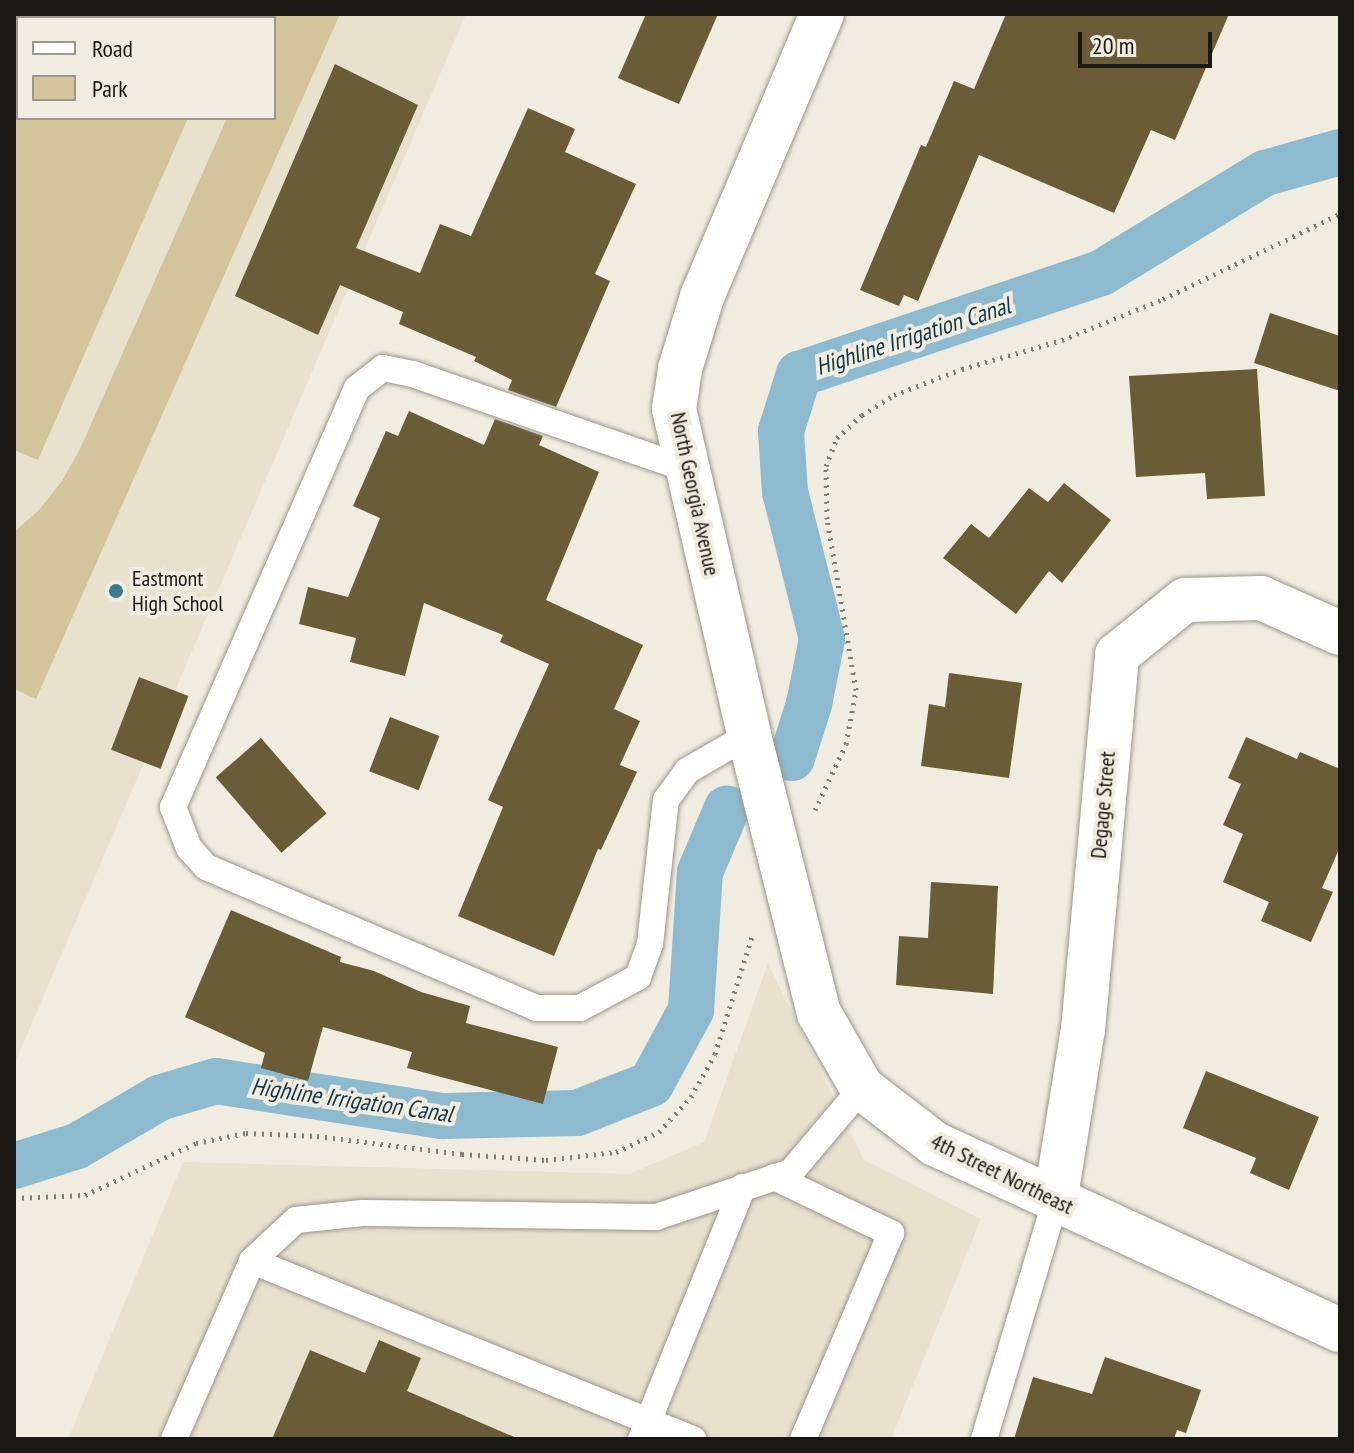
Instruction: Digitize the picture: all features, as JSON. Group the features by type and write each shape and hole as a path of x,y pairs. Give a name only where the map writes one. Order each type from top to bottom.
{"street":[{"name":"North Georgia Avenue","path":"790,897 749,735 674,409 680,369 702,297 822,14"},
{"name":"Degage Street","path":"1055,1202 1083,1030 1117,655 1185,600 1261,598 1340,633"},
{"name":"4th Street Northeast","path":"790,897 819,1013 862,1088 935,1144 1055,1202 1340,1330"}],"lane":[{"path":"687,469 413,374 383,368 357,388 173,807 189,848 206,867 536,1008 580,1008 638,977 650,944 666,800 687,771 749,735"},
{"path":"174,1439 252,1261 296,1220 363,1213 656,1217 791,1172 862,1088"},
{"path":"774,1177 891,1233 803,1439"},
{"path":"645,1430 743,1187"},
{"path":"984,1439 1055,1202"},
{"path":"252,1261 645,1430 693,1439"}],"shaded area":[{"name":"Eastmont High School","path":"14,14 466,14 14,1065"},
{"path":"768,963 864,1160 981,1219 891,1439 68,1439 183,1162 629,1174 704,1142"}],"green space":[{"path":"14,14 233,14 16,16 16,120 187,120 38,460 14,450"},
{"path":"340,14 36,699 14,689 14,532 39,510 62,481 80,449 226,120 276,120 276,16 273,16"}],"building":[{"path":"646,14 718,14 679,104 618,78"},
{"path":"1006,14 1229,14 1175,140 1151,130 1114,213 979,155 918,301 904,295 899,306 860,290 921,145 926,147 954,81 974,89"},
{"path":"335,64 418,105 356,248 420,273 440,224 471,236 528,108 575,129 565,152 636,184 595,274 610,281 556,407 508,390 512,380 474,361 476,357 399,324 403,312 340,285 318,335 235,296"},
{"path":"1270,313 1340,336 1340,391 1254,363"},
{"path":"1257,369 1265,496 1207,499 1205,473 1136,477 1129,376"},
{"path":"409,411 484,445 495,419 543,436 539,445 599,472 546,600 643,645 614,709 640,721 620,765 637,772 601,850 598,849 554,956 458,916 503,807 488,800 549,664 500,642 503,635 424,603 405,676 350,662 356,638 299,624 308,587 348,597 380,518 353,506 386,431 398,436"},
{"path":"1064,483 1111,520 1062,583 1049,571 1016,614 943,558 971,524 989,538 1029,488 1048,502"},
{"path":"949,673 1022,683 1009,778 921,766 929,704 945,707"},
{"path":"139,677 188,696 161,769 111,750"},
{"path":"390,717 439,736 419,790 369,771"},
{"path":"1246,737 1297,759 1300,752 1340,769 1340,847 1322,888 1333,892 1311,942 1261,921 1269,902 1223,882 1243,834 1223,825 1241,784 1228,778"},
{"path":"261,738 327,813 281,853 216,777"},
{"path":"931,882 998,886 993,994 896,985 899,936 928,938"},
{"path":"231,910 341,957 340,962 374,971 421,992 470,1006 466,1023 558,1047 543,1104 407,1068 412,1052 323,1027 308,1081 261,1068 265,1053 185,1017"},
{"path":"1206,1071 1319,1117 1289,1190 1250,1173 1256,1158 1183,1128"},
{"path":"379,1340 421,1358 407,1391 519,1439 272,1439 310,1350 365,1373"},
{"path":"1105,1357 1201,1390 1186,1433 1177,1430 1174,1439 1014,1439 1033,1377 1092,1394"}],"waterway":[{"name":"Highline Irrigation Canal","path":"792,758 809,704 822,639 785,492 781,431 799,374 1101,273 1265,173 1340,152"},
{"name":"Highline Irrigation Canal","path":"14,1166 77,1146 159,1098 216,1081 443,1116 577,1113 651,1084 691,1010 700,872 727,808"}],"place":[{"name":"Eastmont High School","path":"116,591"}]}
